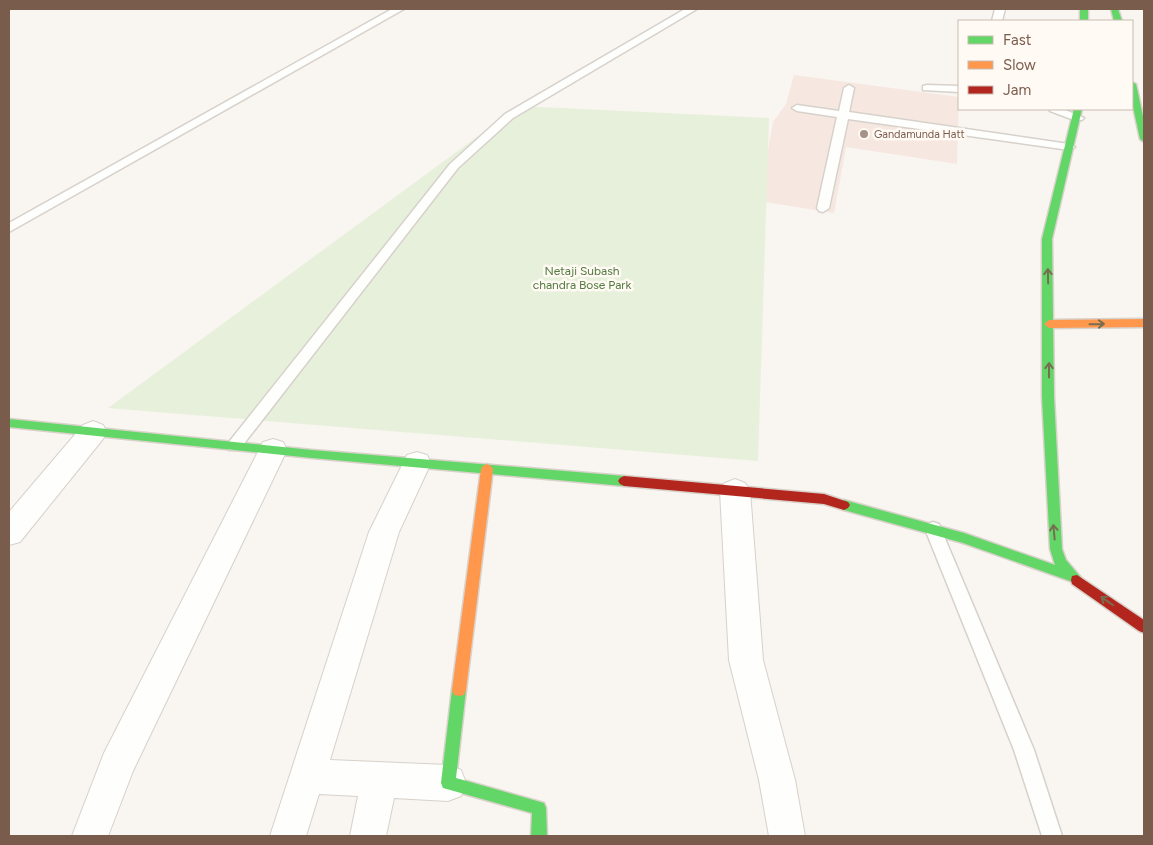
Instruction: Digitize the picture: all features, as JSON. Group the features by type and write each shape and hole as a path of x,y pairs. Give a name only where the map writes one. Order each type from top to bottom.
{"street":[{"path":"1137,91 1144,139"},
{"path":"1078,113 1047,239 1048,397 1054,525 1060,563 1071,576 1144,627"},
{"path":"1049,324 1144,323"},
{"path":"9,423 273,450 824,499 933,530 1071,576"},
{"path":"9,533 93,432"},
{"path":"90,836 117,765 273,450"},
{"path":"288,836 384,532 417,463"},
{"path":"448,784 487,469"},
{"path":"735,491 746,660 777,780 787,836"},
{"path":"306,776 448,784 539,808 539,836"},
{"path":"368,836 379,780"}],"lane":[{"path":"9,228 399,9"},
{"path":"234,446 454,166 480,140 509,116 692,9"},
{"path":"823,208 849,88"},
{"path":"927,88 958,89"},
{"path":"797,108 1069,147"},
{"path":"1060,110 1078,113"},
{"path":"933,530 1024,750 1052,836"}],"shaded area":[{"name":"Gandamunda Hatt","path":"794,75 958,97 957,164 846,147 834,213 759,201 773,122 786,104"}],"green space":[{"name":"Netaji Subash chandra Bose Park","path":"519,106 769,118 758,461 108,408"}],"traffic: fast":[{"path":"1084,9 1084,20"},
{"path":"1115,9 1118,20"},
{"path":"1133,89 1144,139"},
{"path":"1077,580 1060,563 1056,549 1048,397 1047,239 1078,110"},
{"path":"9,423 312,454 624,481"},
{"path":"844,505 964,538 1071,576"},
{"path":"459,690 448,783 539,808 539,836"}],"traffic: slow":[{"path":"1049,324 1144,323"},
{"path":"459,690 487,469"}],"traffic: jam":[{"path":"624,481 824,499 844,505"},
{"path":"1077,580 1144,627"}],"place":[{"name":"Gandamunda Hatt","path":"864,134"}]}
